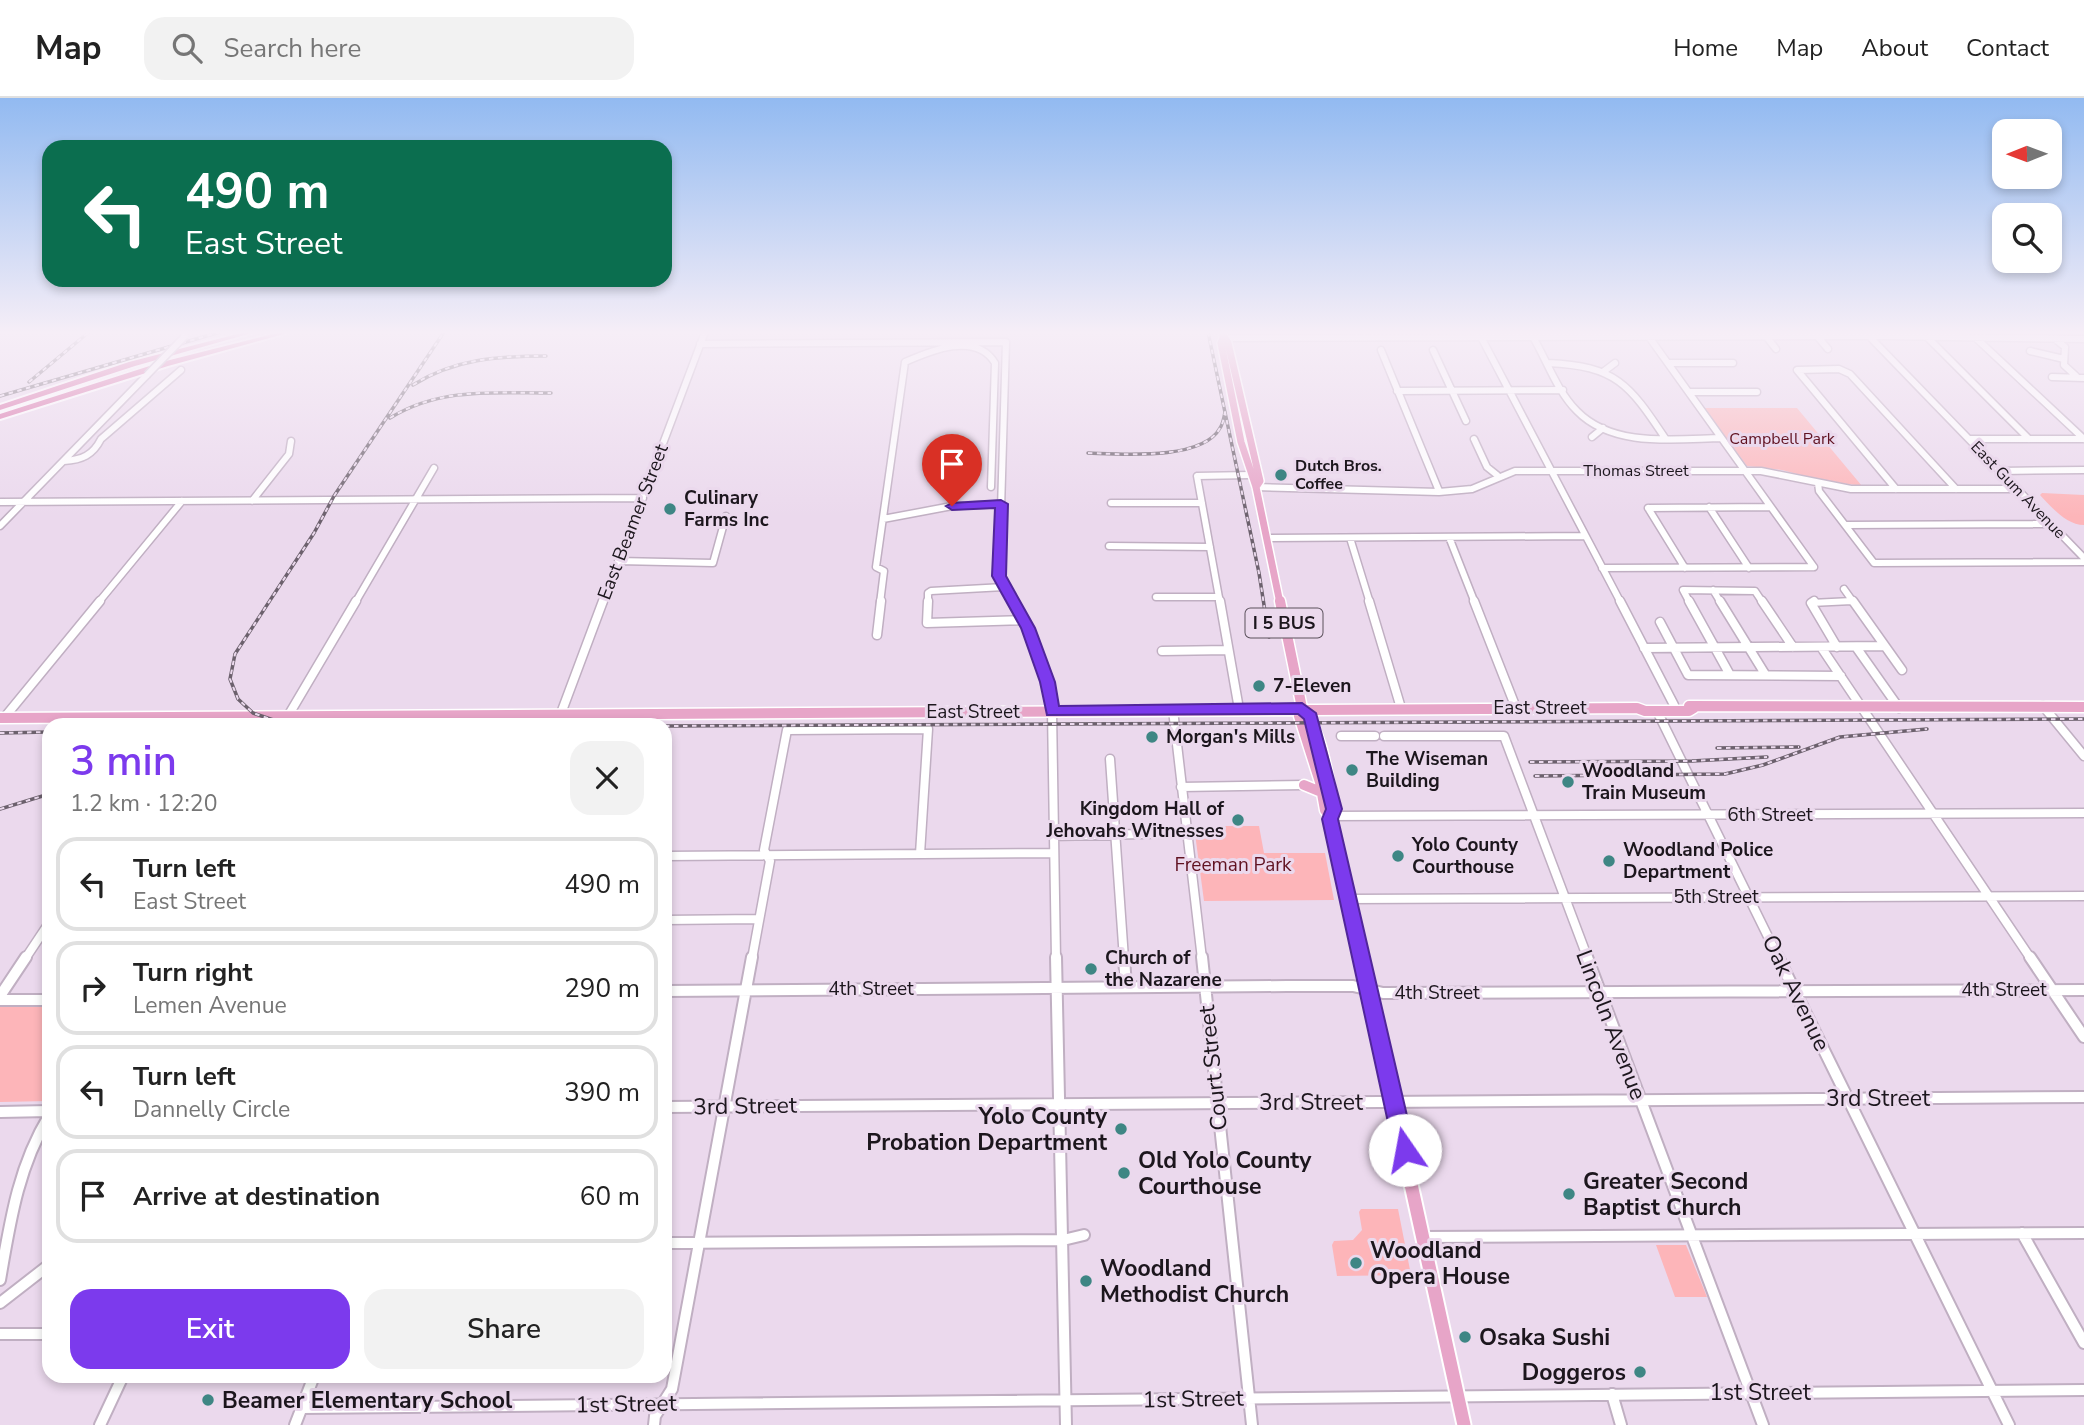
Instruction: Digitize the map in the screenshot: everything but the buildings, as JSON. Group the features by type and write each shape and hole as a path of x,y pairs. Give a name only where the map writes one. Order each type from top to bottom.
{"highway":[{"path":"0,407 39,394"},
{"path":"0,418 74,394"}],"main road":[{"name":"I 5 BUS","path":"1232,394 1250,475 1256,487 1269,538 1302,708 1311,717 1324,765 1334,809 1330,818"},
{"name":"I 5 BUS","path":"1240,394 1260,481 1256,487"},
{"name":"East Street","path":"1637,708 1642,705 1694,708 2084,707"},
{"name":"I 5 BUS","path":"1302,708 1298,716 1325,810 1330,818 1464,1425"},
{"name":"East Street","path":"2,718 1302,708 1637,708 1689,711 1694,708"},
{"path":"1304,785 1315,782 1317,778"},
{"path":"1304,785 1321,792"}],"street":[{"path":"0,526 129,394"},
{"path":"64,461 80,460 93,454 101,439 153,394"},
{"name":"East Beamer Street","path":"559,718 682,394"},
{"path":"877,635 884,571 876,567 901,394"},
{"path":"991,487 994,394"},
{"path":"1004,394 999,571 1004,587 1023,620 1048,682 1052,711 1052,853 1066,1425"},
{"path":"1399,394 1439,491"},
{"path":"1454,394 1466,421"},
{"path":"1511,394 1674,705"},
{"path":"1566,394 1580,415 1603,428 1626,436 1721,438"},
{"path":"1634,394 1665,438"},
{"path":"1602,569 1814,567 1690,394"},
{"path":"1816,394 1896,489"},
{"path":"1868,394 1956,489"},
{"name":"East Gum Avenue","path":"1925,394 2084,560"},
{"path":"1984,394 2029,439"},
{"path":"2035,394 2084,439"},
{"path":"994,405 1004,404"},
{"path":"1592,437 1603,428"},
{"path":"1474,439 1488,467 1497,475"},
{"path":"1969,439 2084,439"},
{"path":"252,501 289,454 291,441"},
{"path":"288,716 434,468"},
{"path":"2000,471 2084,470"},
{"name":"Thomas Street","path":"1256,487 1353,491 1470,490 1497,475 1515,471 1744,471 1776,472 1856,489 2018,489"},
{"path":"1239,709 1198,476 1250,475"},
{"path":"991,477 1002,477"},
{"path":"1818,483 1819,491 1874,563 2084,560"},
{"path":"1825,498 1824,494 1828,492 1856,489"},
{"path":"0,502 643,498"},
{"path":"2,718 182,501"},
{"path":"1111,503 1202,502"},
{"path":"883,519 952,506 1001,504"},
{"path":"1709,507 1749,568"},
{"path":"1685,568 1648,508 1770,507"},
{"path":"618,561 713,563 726,516"},
{"path":"1846,526 2052,524"},
{"path":"1269,538 1585,536"},
{"path":"1449,537 1516,708"},
{"path":"1350,538 1401,708"},
{"path":"1109,546 1210,547"},
{"path":"1004,587 931,591 928,593 927,623 1023,620"},
{"path":"1844,589 1902,670"},
{"path":"1730,674 1682,590 1757,592 1793,647"},
{"path":"1713,590 1765,674"},
{"path":"1156,597 1219,597"},
{"path":"1837,647 1811,603 1852,601"},
{"path":"1660,622 1688,675 1841,676"},
{"path":"1644,648 1884,646"},
{"path":"1821,647 2084,1037"},
{"path":"1856,648 1899,708"},
{"path":"1162,650 1228,650"},
{"path":"2043,706 2084,755"},
{"name":"Court Street","path":"1173,710 1252,1425"},
{"name":"Oak Avenue","path":"1657,711 2009,1425"},
{"path":"654,1425 655,1416 672,1389 770,861 764,850 787,730 928,729 920,853"},
{"name":"Lincoln Avenue","path":"1341,736 1504,736 1763,1425"},
{"path":"1110,759 1126,987"},
{"path":"1181,787 1304,785"},
{"name":"6th Street","path":"1330,818 2084,813"},
{"path":"1053,836 1187,833"},
{"path":"672,856 1052,853"},
{"name":"5th Street","path":"1348,899 2084,896"},
{"path":"672,920 759,919"},
{"path":"0,998 42,934"},
{"name":"4th Street","path":"672,990 1353,986 1383,993 2084,990"},
{"path":"0,998 42,1000"},
{"name":"3rd Street","path":"672,1107 2084,1097"},
{"path":"0,1112 42,1114"},
{"path":"0,1280 16,1189 42,1127"},
{"path":"2022,1233 2084,1343"},
{"path":"1423,1237 2084,1233"},
{"path":"672,1243 1063,1240 1084,1235"},
{"path":"0,1303 42,1270"},
{"path":"0,1334 42,1334"},
{"path":"100,1425 120,1383"},
{"path":"295,1425 311,1383"},
{"name":"1st Street","path":"302,1408 2084,1390"},
{"path":"1612,1394 1621,1425"}],"green space":[{"name":"Campbell Park","path":"1704,408 1797,408 1862,486 1747,466"},
{"path":"2040,495 2084,495 2084,525 2060,515"},
{"name":"Freeman Park","path":"1194,826 1259,826 1264,853 1325,853 1334,900 1204,901"},
{"path":"42,1003 42,1101 0,1102 2,1004"},
{"path":"1361,1209 1398,1209 1411,1275 1337,1276 1332,1245 1334,1241 1353,1240 1362,1230 1359,1212"},
{"path":"1656,1245 1686,1245 1707,1297 1675,1297"}],"railway":[{"path":"0,396 7,394"},
{"path":"268,718 253,713 238,699 230,679 235,654 314,533 334,496 402,394"},
{"path":"390,418 428,401 470,394"},
{"path":"1221,394 1225,412"},
{"path":"1088,453 1160,453 1196,446 1211,439 1220,428 1225,412"},
{"path":"1225,412 1259,573 1269,637"},
{"path":"672,726 2084,719"},
{"path":"1535,776 1725,774 1763,765 1840,737 1927,729"},
{"path":"0,733 42,732"},
{"path":"1717,748 1799,747"},
{"path":"1530,762 1692,761 1767,757"},
{"path":"0,809 42,796"}],"place":[{"name":"Dutch Bros. Coffee","path":"1281,475"},
{"name":"Culinary Farms Inc","path":"670,509"},
{"name":"7-Eleven","path":"1259,686"},
{"name":"Morgan's Mills","path":"1152,737"},
{"name":"The Wiseman Building","path":"1352,770"},
{"name":"Woodland Train Museum","path":"1568,782"},
{"name":"Kingdom Hall of Jehovahs Witnesses","path":"1238,820"},
{"name":"Yolo County Courthouse","path":"1398,856"},
{"name":"Woodland Police Department","path":"1609,861"},
{"name":"Church of the Nazarene","path":"1091,969"},
{"name":"Yolo County Probation Department","path":"1121,1129"},
{"name":"Old Yolo County Courthouse","path":"1124,1173"},
{"name":"Greater Second Baptist Church","path":"1569,1194"},
{"name":"Woodland Opera House","path":"1356,1263"},
{"name":"Woodland Methodist Church","path":"1086,1281"},
{"name":"Osaka Sushi","path":"1465,1337"},
{"name":"Doggeros","path":"1640,1372"},
{"name":"Beamer Elementary School","path":"208,1400"}],"route":[{"path":"952,506 1001,504 999,576 1028,628 1048,682 1052,711 1302,708 1311,717 1334,809 1330,819 1405,1150"}]}
